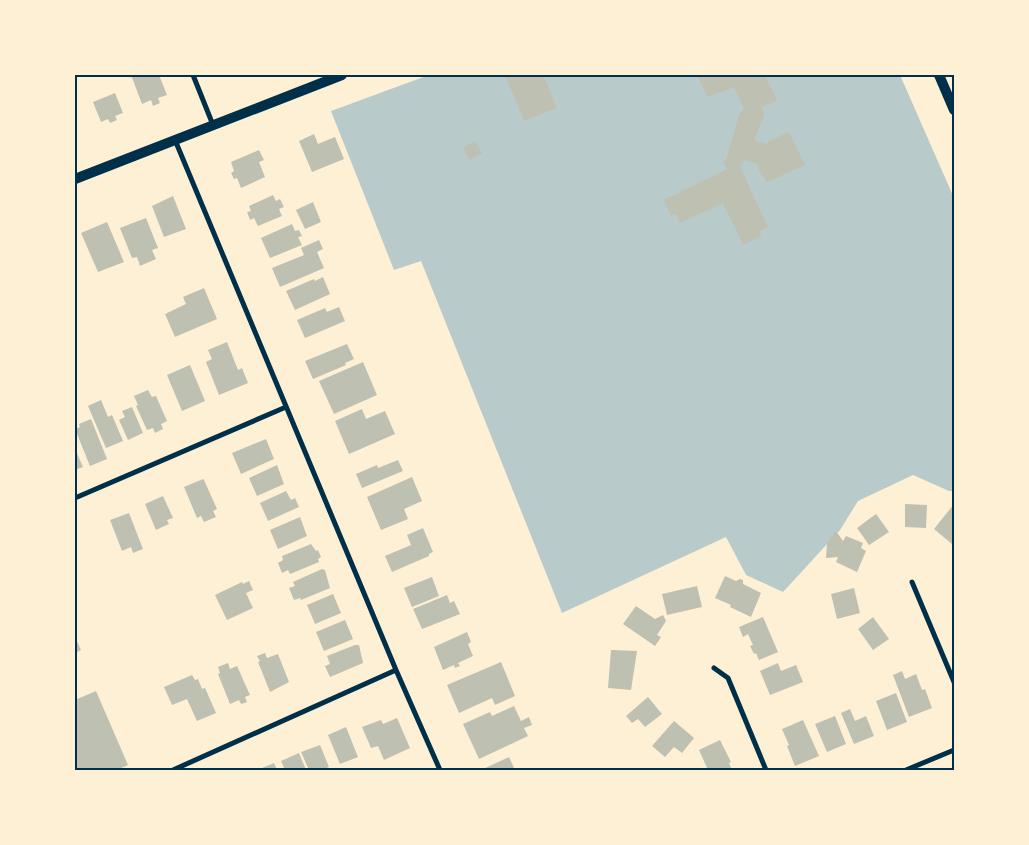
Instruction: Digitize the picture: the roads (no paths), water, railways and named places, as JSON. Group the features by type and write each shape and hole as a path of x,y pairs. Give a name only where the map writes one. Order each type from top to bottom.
{"main road":[{"path":"75,179 342,75"},
{"path":"939,75 954,110"}],"street":[{"path":"193,75 213,125"},
{"path":"175,140 396,670 440,770"},
{"path":"75,498 286,407"},
{"path":"912,582 954,682"},
{"path":"714,668 728,678 766,770"},
{"path":"173,770 396,670"},
{"path":"906,770 954,750"}]}
